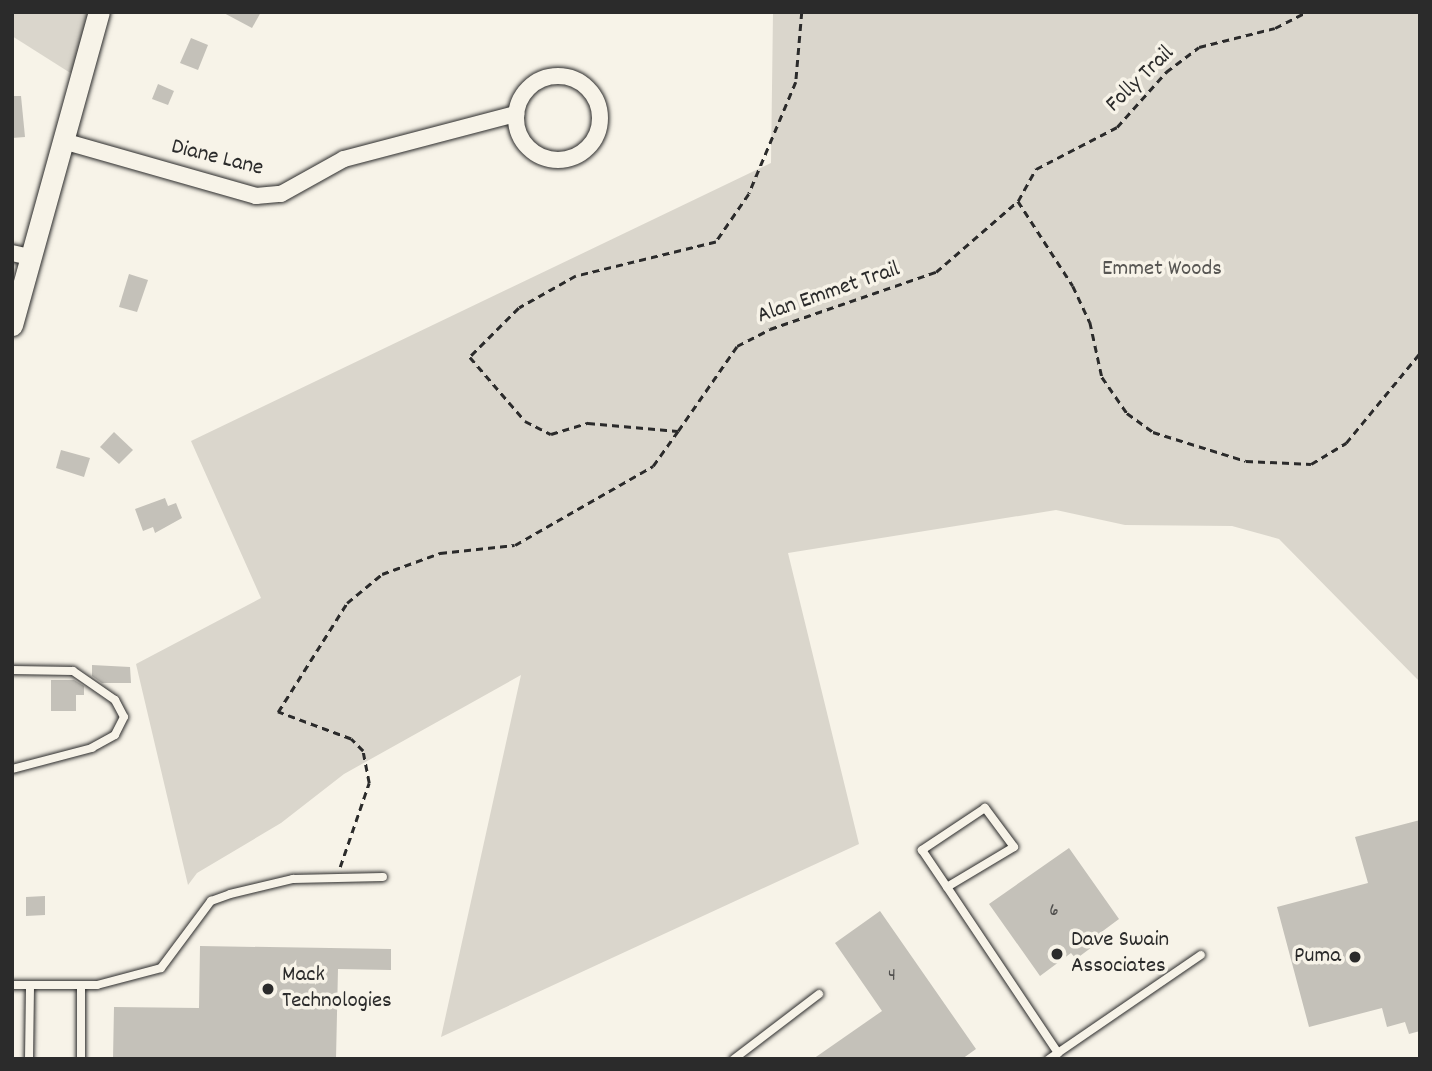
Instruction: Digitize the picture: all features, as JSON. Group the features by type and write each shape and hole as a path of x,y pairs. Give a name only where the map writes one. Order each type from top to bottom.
{"main road":[{"path":"12,325 21,255 63,141 99,12"}],"street":[{"path":"559,75 572,78 594,94 601,120 591,145 581,154 552,160 527,146 516,114 533,83 559,75"},
{"name":"Diane Lane","path":"63,141 256,196 281,194 344,159 516,114"}],"lane":[{"path":"12,670 73,671 116,700 124,717 116,734 92,748 12,769"},
{"path":"947,887 1014,847 985,808 922,850 1058,1053"},
{"path":"12,985 81,985 161,968 211,901 293,878 383,877"},
{"path":"1049,1059 1201,955"},
{"path":"29,1059 30,985"},
{"path":"81,985 81,1059"},
{"path":"734,1059 819,995"}],"path":[{"path":"678,431 588,423 551,434 525,421 470,357 519,308 576,276 716,242 749,194 796,82 802,12"},
{"path":"996,12 1002,12"},
{"name":"Folly Trail","path":"1018,201 1036,169 1117,127 1167,72 1199,47 1275,28 1307,12"},
{"path":"1018,201 1073,286 1090,322 1102,377 1126,414 1153,432 1246,461 1311,464 1346,443 1420,353"},
{"name":"Alan Emmet Trail","path":"338,878 369,783 363,751 351,739 278,712 347,603 382,574 440,553 515,545 653,466 737,346 770,329 936,272 1018,201"}],"green space":[{"path":"12,12 100,12 83,81 12,36"},
{"name":"Emmet Woods","path":"773,12 1420,12 1420,682 1279,539 1232,526 1125,525 1056,510 788,553 859,844 441,1037 521,675 344,774 281,823 197,873 188,885 136,664 261,598 191,441 771,163"}],"building":[{"path":"222,12 261,12 252,28"},
{"path":"191,38 208,45 198,70 180,63"},
{"path":"158,84 174,91 168,105 152,99"},
{"path":"12,96 21,96 25,137 12,138"},
{"path":"129,274 148,280 137,312 119,307"},
{"path":"114,432 133,450 119,464 100,447"},
{"path":"61,450 90,458 84,477 56,468"},
{"path":"165,498 168,506 176,503 182,518 155,533 153,527 143,531 135,509"},
{"path":"92,665 130,667 131,683 102,683 92,676"},
{"path":"51,680 74,680 84,686 84,695 76,695 76,711 51,711"},
{"name":"Puma","path":"1420,820 1420,1031 1409,1034 1405,1022 1387,1027 1382,1008 1309,1027 1277,907 1368,883 1355,837"},
{"path":"1069,848 1119,919 1088,942 1092,947 1076,959 1071,953 1040,976 989,904"},
{"path":"45,896 45,915 26,916 26,897"},
{"path":"880,911 976,1049 962,1059 813,1059 882,1011 835,943"},
{"name":"Mack Technologies","path":"200,946 391,949 391,970 338,969 336,1059 113,1059 114,1007 199,1008"}],"place":[{"name":"Dave Swain Associates","path":"1057,954"},
{"name":"Puma","path":"1355,957"},
{"name":"Mack Technologies","path":"268,989"}]}
